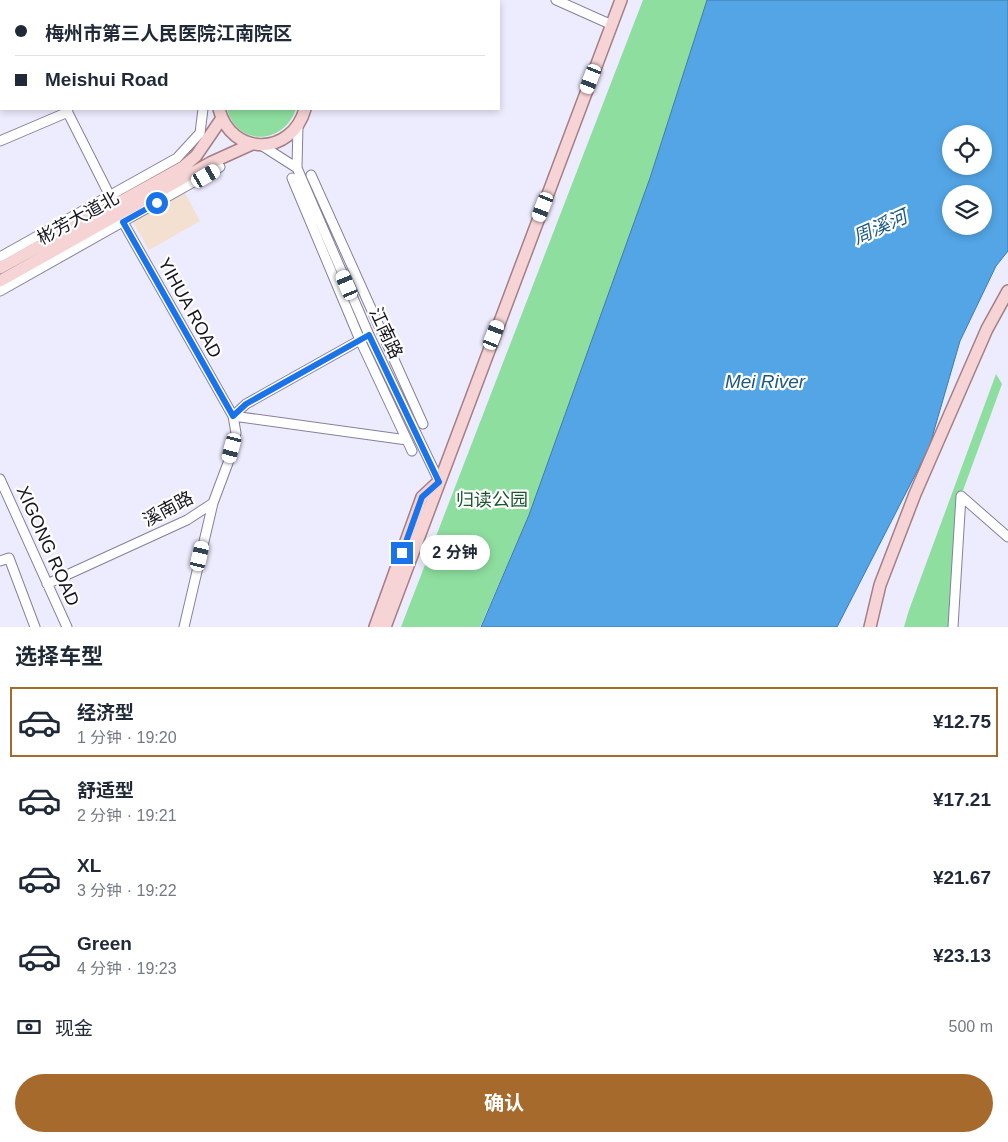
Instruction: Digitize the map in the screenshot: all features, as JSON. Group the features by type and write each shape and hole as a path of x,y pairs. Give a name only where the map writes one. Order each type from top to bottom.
{"main road":[{"path":"385,627 621,0"},
{"path":"298,125 305,110"},
{"path":"220,113 226,125 237,137 257,144"},
{"name":"彬芳大道北","path":"0,281 182,167 196,156 220,113"},
{"name":"彬芳大道北","path":"0,268 210,164 257,144 278,142 293,132 298,125"},
{"path":"870,627 880,585 915,494 987,329 1008,291"},
{"path":"375,627 422,497 439,482"}],"street":[{"path":"556,0 612,25"},
{"path":"0,291 117,209 177,158 200,133 203,110"},
{"path":"0,141 67,111"},
{"name":"YIHUA ROAD","path":"67,111 117,209 233,416"},
{"name":"江南路","path":"298,125 297,168 369,335 439,482"},
{"path":"257,144 297,168"},
{"path":"0,257 220,168"},
{"path":"311,175 423,424"},
{"path":"292,178 360,340 412,451"},
{"path":"233,416 246,404 369,335"},
{"path":"233,416 407,440"},
{"name":"溪南路","path":"47,584 187,520 213,503 228,463 236,434 233,416"},
{"name":"XIGONG ROAD","path":"0,479 67,627"},
{"path":"953,627 961,496 1008,537"},
{"path":"184,627 213,503"},
{"path":"0,561 9,558 35,627"}],"shaded area":[{"path":"185,193 200,221 149,250 133,222"}],"green space":[{"name":"归读公园","path":"643,0 707,0 650,178 529,515 480,627 401,627"},
{"path":"227,110 296,110 290,121 282,130 272,135 261,137 250,135 240,130 232,121"},
{"path":"996,374 1002,384 961,496 953,627 904,627 909,610"}],"water":[{"name":"Mei River","path":"707,0 1008,0 1008,251 996,266 960,341 929,448 837,627 481,627 529,515 650,178"}],"route":[{"path":"157,203 123,222 233,416 246,404 369,335 439,482 422,497 402,553"}],"water label":[{"name":"周溪河","path":"880,227"}]}
